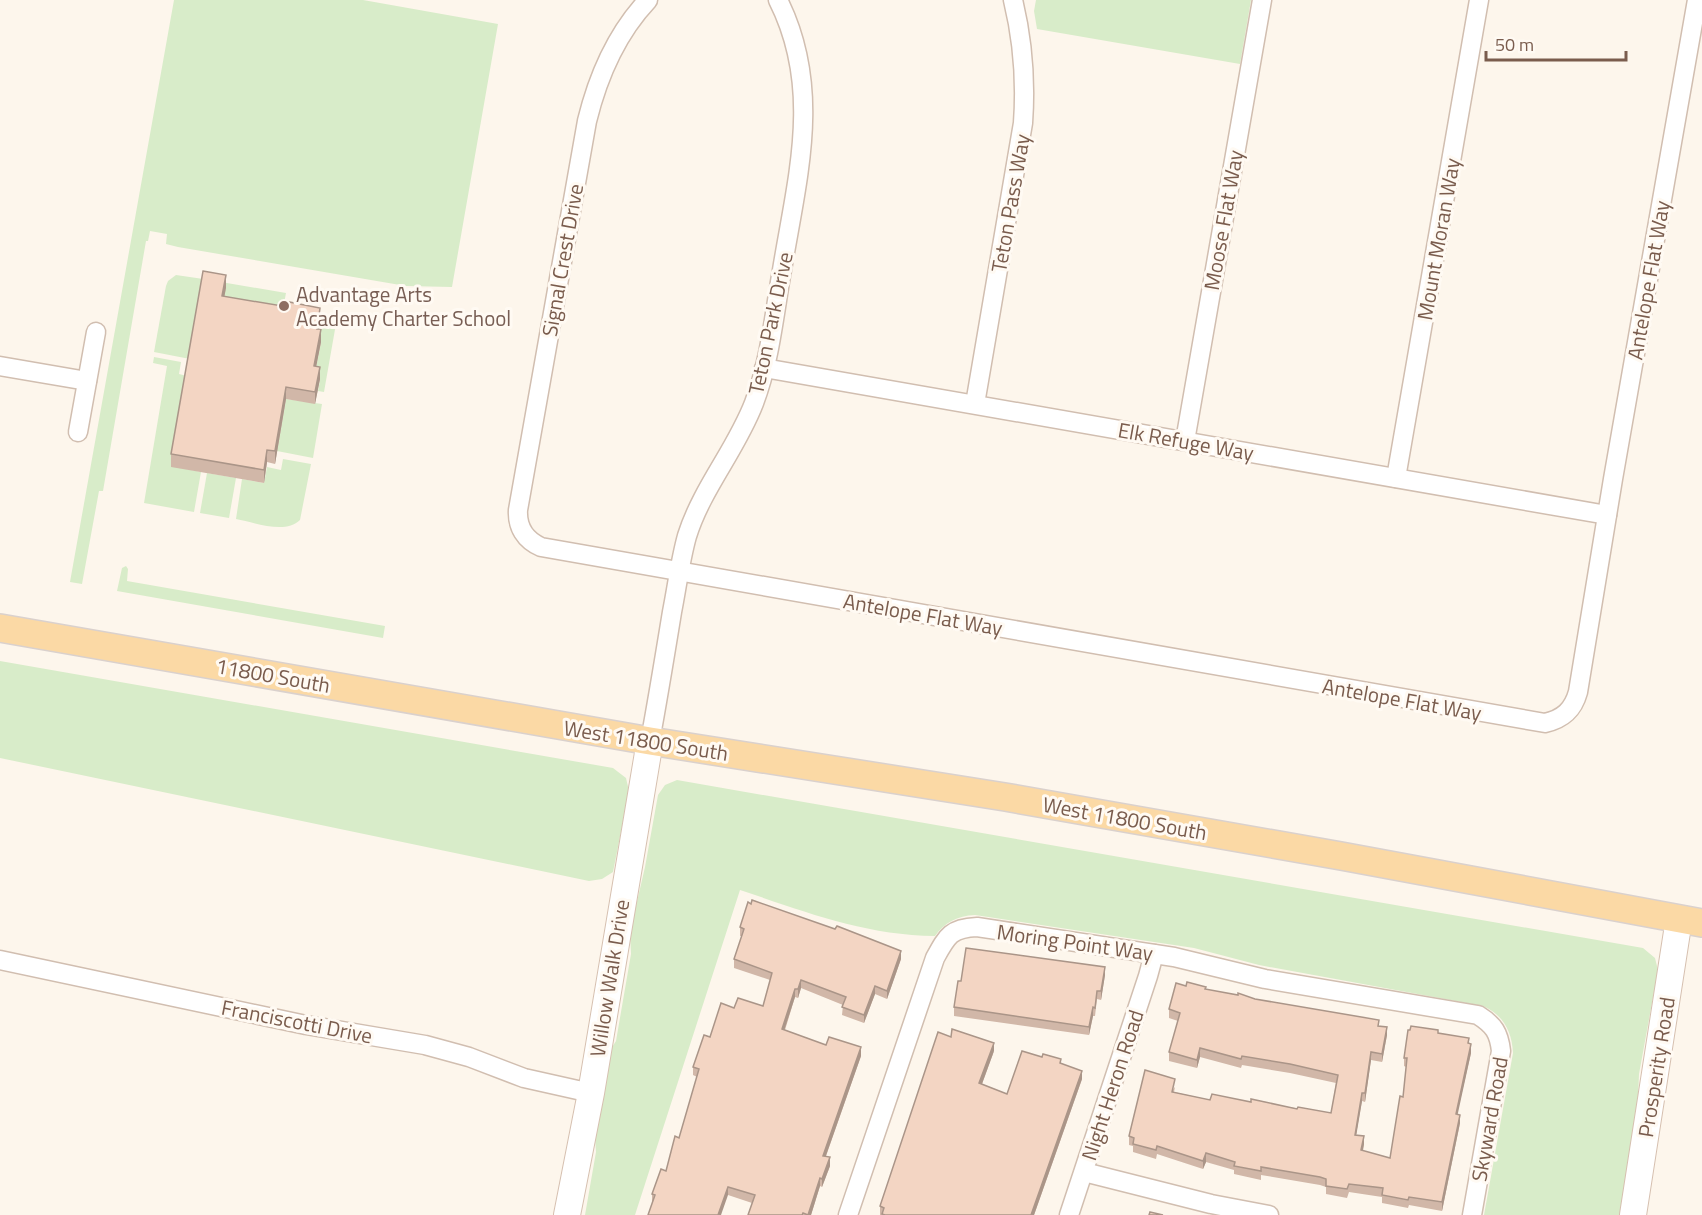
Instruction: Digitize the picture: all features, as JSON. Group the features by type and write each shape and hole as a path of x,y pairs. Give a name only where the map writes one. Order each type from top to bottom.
{"main road":[{"name":"11800 South","path":"0,628 547,723"},
{"name":"West 11800 South","path":"547,723 1005,797 1330,854 1690,921"}],"street":[{"name":"Signal Crest Drive","path":"523,534 518,510 587,121 607,62 628,25 648,0"},
{"name":"Teton Park Drive","path":"651,741 679,572 692,520 700,502 735,445 746,421 764,368 805,128 803,81 799,58 778,0"},
{"name":"Teton Pass Way","path":"975,404 1023,123 1025,98 1022,49 1013,0"},
{"name":"Moose Flat Way","path":"1185,441 1262,0"},
{"name":"Mount Moran Way","path":"1396,478 1479,0"},
{"name":"Antelope Flat Way","path":"523,534 541,547 679,572 1545,723 1562,717 1568,713 1576,700 1697,0"},
{"path":"78,432 96,332"},
{"path":"0,366 87,381"},
{"name":"Elk Refuge Way","path":"764,368 1607,514"},
{"name":"Willow Walk Drive","path":"567,1215 591,1093 651,741"},
{"name":"Prosperity Road","path":"1633,1215 1690,921"},
{"name":"Moring Point Way","path":"848,1215 936,958 944,942 953,932 964,928 977,927 1174,957 1265,979 1469,1013 1478,1015 1493,1025"},
{"name":"Night Heron Road","path":"1069,1215 1154,954"},
{"name":"Franciscotti Drive","path":"0,960 306,1025 425,1045 469,1057 524,1078 591,1093"},
{"name":"Skyward Road","path":"1472,1215 1501,1051 1498,1032 1493,1025"},
{"path":"1084,1172 1211,1204 1269,1215"}],"green space":[{"path":"174,0 363,0 498,24 452,287 406,286 178,247 166,244 167,234 150,231 148,241 146,241 103,491 99,491 82,584 70,582"},
{"path":"1036,0 1251,0 1240,64 1037,29 1034,11"},
{"path":"176,275 217,281 190,359 154,352 166,286 168,281"},
{"path":"221,282 286,293 281,319 222,309"},
{"path":"290,310 337,318 324,392 318,391 320,380 314,378 321,342"},
{"path":"154,357 181,362 179,374 187,376 171,466 201,472 194,512 144,503 167,366 153,363"},
{"path":"286,399 322,404 313,458 277,451"},
{"path":"283,459 311,464 300,520 286,527 278,527 236,519 242,479 264,483 267,467 281,470"},
{"path":"207,473 236,478 229,518 200,513"},
{"path":"126,566 127,581 385,626 383,638 117,591 122,568"},
{"path":"0,661 613,768 626,778 629,791 613,872 602,879 589,881 0,758"},
{"path":"677,780 1643,948 1655,958 1658,970 1639,1074 1637,1123 1620,1215 1484,1215 1513,1053 1511,1038 1505,1025 1496,1014 1483,1006 1259,965 1194,948 975,915 952,921 935,936 909,935 836,921 740,890 635,1215 585,1215 609,1052 616,1041 631,954 630,932 658,795 665,785"}],"building":[{"name":"Advantage Arts Academy Charter School","path":"203,271 226,275 222,296 288,307 289,302 320,308 317,329 321,329 314,366 320,367 315,392 286,387 275,451 267,450 264,470 171,454"},
{"path":"752,900 835,929 837,926 901,951 887,991 875,986 864,1015 842,1007 846,997 801,980 798,989 795,989 782,1029 826,1045 829,1037 861,1047 823,1156 830,1157 822,1179 820,1178 808,1215 803,1213 802,1215 748,1215 755,1195 728,1187 718,1215 648,1215 655,1195 652,1194 661,1169 666,1171 675,1136 679,1138 699,1069 693,1067 704,1035 710,1037 721,1003 734,1008 738,998 763,1006 772,973 734,959 744,929 740,927 748,902 751,904"},
{"path":"966,948 1105,967 1101,991 1097,991 1089,1027 954,1007"},
{"path":"1187,982 1206,987 1205,989 1238,995 1238,993 1255,999 1379,1020 1378,1026 1387,1027 1382,1054 1371,1052 1365,1093 1362,1093 1355,1135 1364,1136 1361,1150 1390,1158 1400,1096 1403,1097 1407,1058 1404,1058 1408,1030 1411,1026 1469,1038 1468,1043 1471,1044 1456,1114 1460,1115 1442,1202 1409,1197 1408,1200 1382,1195 1383,1188 1349,1184 1347,1189 1326,1186 1326,1179 1320,1177 1261,1167 1261,1171 1234,1166 1235,1162 1206,1153 1203,1161 1157,1146 1156,1150 1133,1144 1134,1138 1129,1136 1145,1070 1175,1079 1172,1092 1210,1100 1212,1094 1251,1102 1251,1099 1297,1109 1298,1107 1331,1113 1338,1075 1242,1056 1241,1059 1200,1048 1197,1060 1169,1052 1180,1013 1169,1009 1176,983 1186,986"},
{"path":"952,1029 994,1043 979,1083 1007,1094 1022,1051 1042,1057 1043,1054 1061,1059 1060,1063 1082,1071 1031,1215 882,1214 884,1208 880,1206 938,1032 951,1037"}],"place":[{"name":"Advantage Arts Academy Charter School","path":"284,306"}]}
